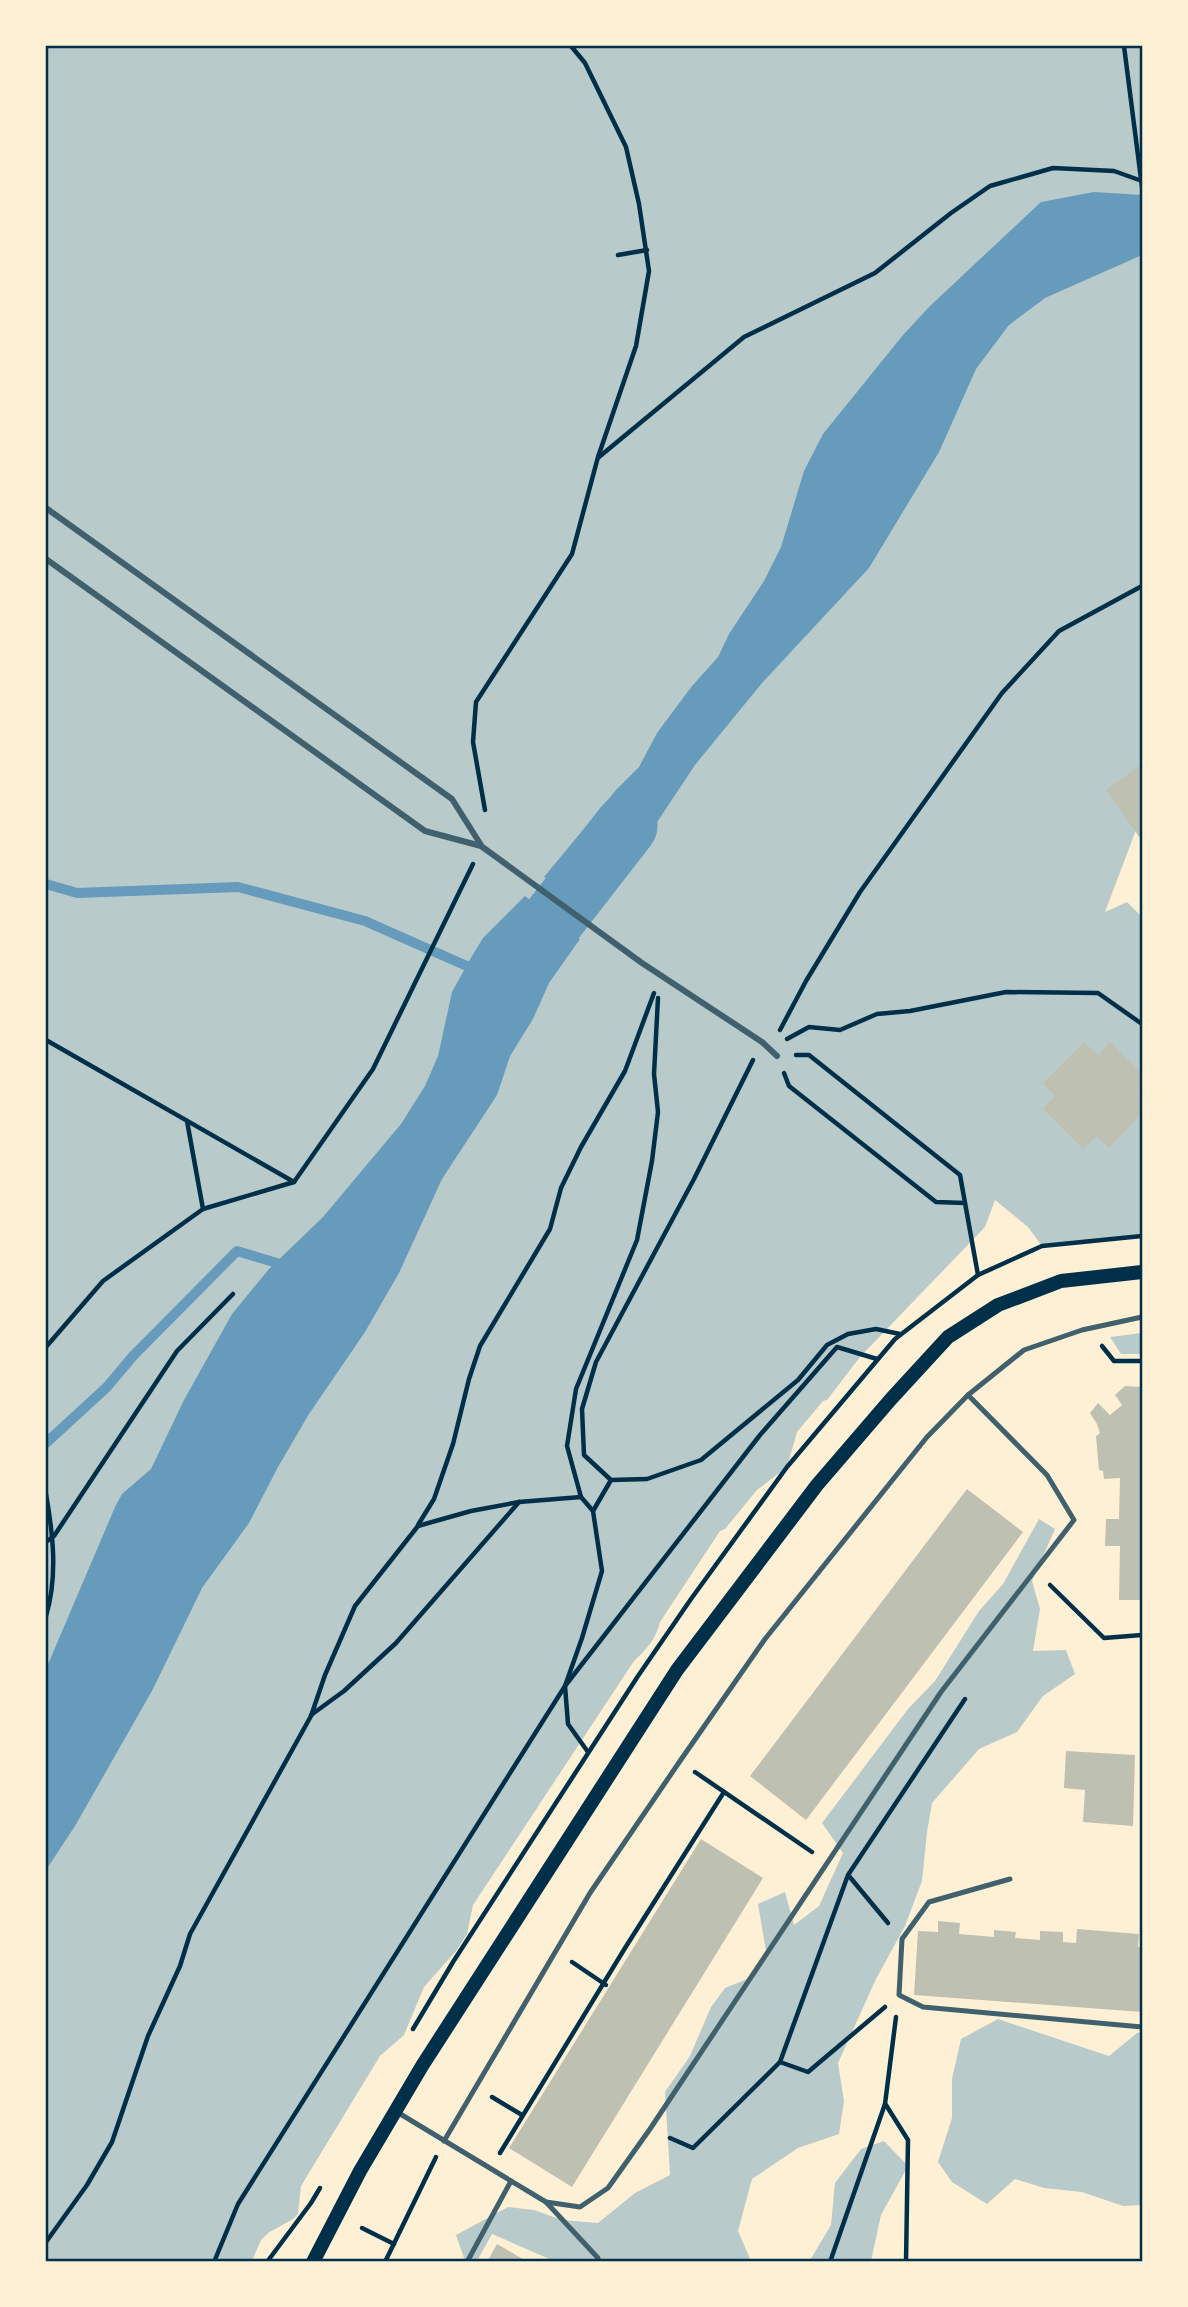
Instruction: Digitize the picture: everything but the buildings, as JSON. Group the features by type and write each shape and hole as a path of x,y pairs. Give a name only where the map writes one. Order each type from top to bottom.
{"main road":[{"path":"313,2262 360,2171 396,2111 677,1670 817,1485 948,1337 998,1305 1061,1281 1143,1272"}],"street":[{"path":"46,508 452,799 481,846"},
{"path":"46,559 425,831 481,846 642,963 762,1042 777,1056"}],"lane":[{"path":"444,2141 590,1893 765,1639 927,1437 968,1395 1024,1350 1089,1328 1143,1317"},
{"path":"546,2202 580,2207 608,2188 941,1692 1074,1520 1047,1475 968,1395"},
{"path":"1010,1879 929,1902 902,1940 899,1995 923,2007 1143,2026"},
{"path":"396,2111 546,2202 598,2258 597,2262"},
{"path":"467,2262 511,2181"}],"path":[{"path":"486,816 473,742 476,702 572,554 598,457 636,346 649,271 639,204 626,146 585,63 571,46"},
{"path":"1124,46 1143,187"},
{"path":"598,457 744,337 875,273 990,186 1053,168 1114,171 1142,181"},
{"path":"618,255 647,250"},
{"path":"770,1049 806,981 860,892 1002,694 1059,631 1143,586"},
{"path":"46,1347 103,1282 203,1209 294,1182 373,1069 448,919 481,846"},
{"path":"588,1752 568,1724 565,1686 602,1572 593,1511 582,1497 567,1446 576,1389 640,1227 658,1112 654,1074 661,976"},
{"path":"46,2242 87,2185 112,2142 148,2036 180,1966 190,1934 311,1716 325,1675 355,1606 418,1526 435,1499 480,1346 550,1229 561,1188 580,1147 625,1071 661,976"},
{"path":"770,1049 809,1027 840,1030 877,1014 910,1011 1006,992 1098,993 1143,1024"},
{"path":"46,1040 294,1182"},
{"path":"762,1042 688,1191 596,1362 582,1409 584,1455 611,1480 647,1479 701,1460 798,1380 827,1345 848,1334 876,1329 901,1334"},
{"path":"810,1055 960,1175 978,1275"},
{"path":"777,1056 789,1086 936,1202 965,1203"},
{"path":"187,1121 203,1209"},
{"path":"46,1542 54,1536 177,1351 233,1294"},
{"path":"1089,1328 1114,1361 1143,1361"},
{"path":"214,2262 238,2204 565,1686 760,1435 837,1347 877,1359"},
{"path":"593,1511 611,1480"},
{"path":"46,1494 54,1536 51,1598 46,1615"},
{"path":"418,1526 471,1511 519,1502 582,1497"},
{"path":"311,1716 344,1691 396,1643 519,1502"},
{"path":"1035,1571 1104,1638 1143,1635"},
{"path":"674,2140 693,2148 780,2062 848,1875 969,1694"},
{"path":"698,1775 800,1843"},
{"path":"490,2168 724,1792"},
{"path":"848,1875 902,1940"},
{"path":"572,1963 604,1984"},
{"path":"780,2062 808,2072 899,1995"},
{"path":"830,2262 885,2104 899,1995"},
{"path":"494,2098 522,2115"},
{"path":"885,2104 908,2140 906,2262"},
{"path":"385,2262 444,2141"},
{"path":"362,2228 394,2244"}],"shaded area":[{"path":"46,46 1142,46 1142,814 1105,912 1127,902 1142,917 1142,1236 1042,1246 1028,1227 995,1200 985,1227 860,1357 827,1400 823,1401 797,1432 787,1467 757,1490 725,1529 720,1531 660,1622 650,1644 634,1661 473,1905 467,1934 456,1951 424,1987 404,2035 380,2056 301,2186 298,2214 261,2240 252,2261 46,2262"},
{"path":"1142,1333 1142,1354 1121,1354 1110,1337"},
{"path":"1039,1519 1055,1529 1032,1581 1040,1609 1033,1651 1066,1650 1075,1674 1043,1696 1017,1732 979,1749 932,1803 922,1881 905,1926 876,1979 838,2063 844,2101 839,2134 798,2148 752,2179 738,2231 751,2261 554,2261 492,2234 477,2261 465,2261 456,2235 508,2207 534,2210 562,2220 598,2223 635,2193 670,2175 665,2092 690,2056 711,2007 725,1988 747,1979 766,1951 758,1904 785,1892 794,1925 819,1906 843,1853 822,1823 908,1709 935,1681 979,1611 1003,1584"},
{"path":"998,2019 1109,2056 1137,2033 1142,2032 1142,2205 1123,2206 1082,2192 1044,2188 1015,2179 987,2204 952,2182 938,2162 952,2118 952,2079 961,2039"},
{"path":"884,2141 908,2166 881,2215 871,2261 809,2262 831,2225 835,2183 861,2149"}],"water":[{"path":"1094,192 1142,195 1142,255 1045,298 1009,325 976,369 939,452 869,568 762,683 695,765 598,911 544,877 616,790 639,767 657,733 692,686 718,657 729,634 764,581 781,547 804,471 823,434 903,335 930,306 1041,202"},
{"path":"525,896 580,939 549,983 533,1019 510,1056 497,1095 442,1179 399,1273 365,1332 309,1414 249,1523 202,1588 153,1689 75,1826 46,1870 46,1669 115,1507 122,1494 151,1469 184,1400 232,1314 269,1269 323,1217 401,1124 425,1086 438,1056 452,992 483,938"}],"waterway":[{"path":"501,987 626,826"},
{"path":"46,884 77,893 238,887 365,921 478,971"},
{"path":"46,1443 107,1387 133,1356 237,1251 290,1267"}]}
